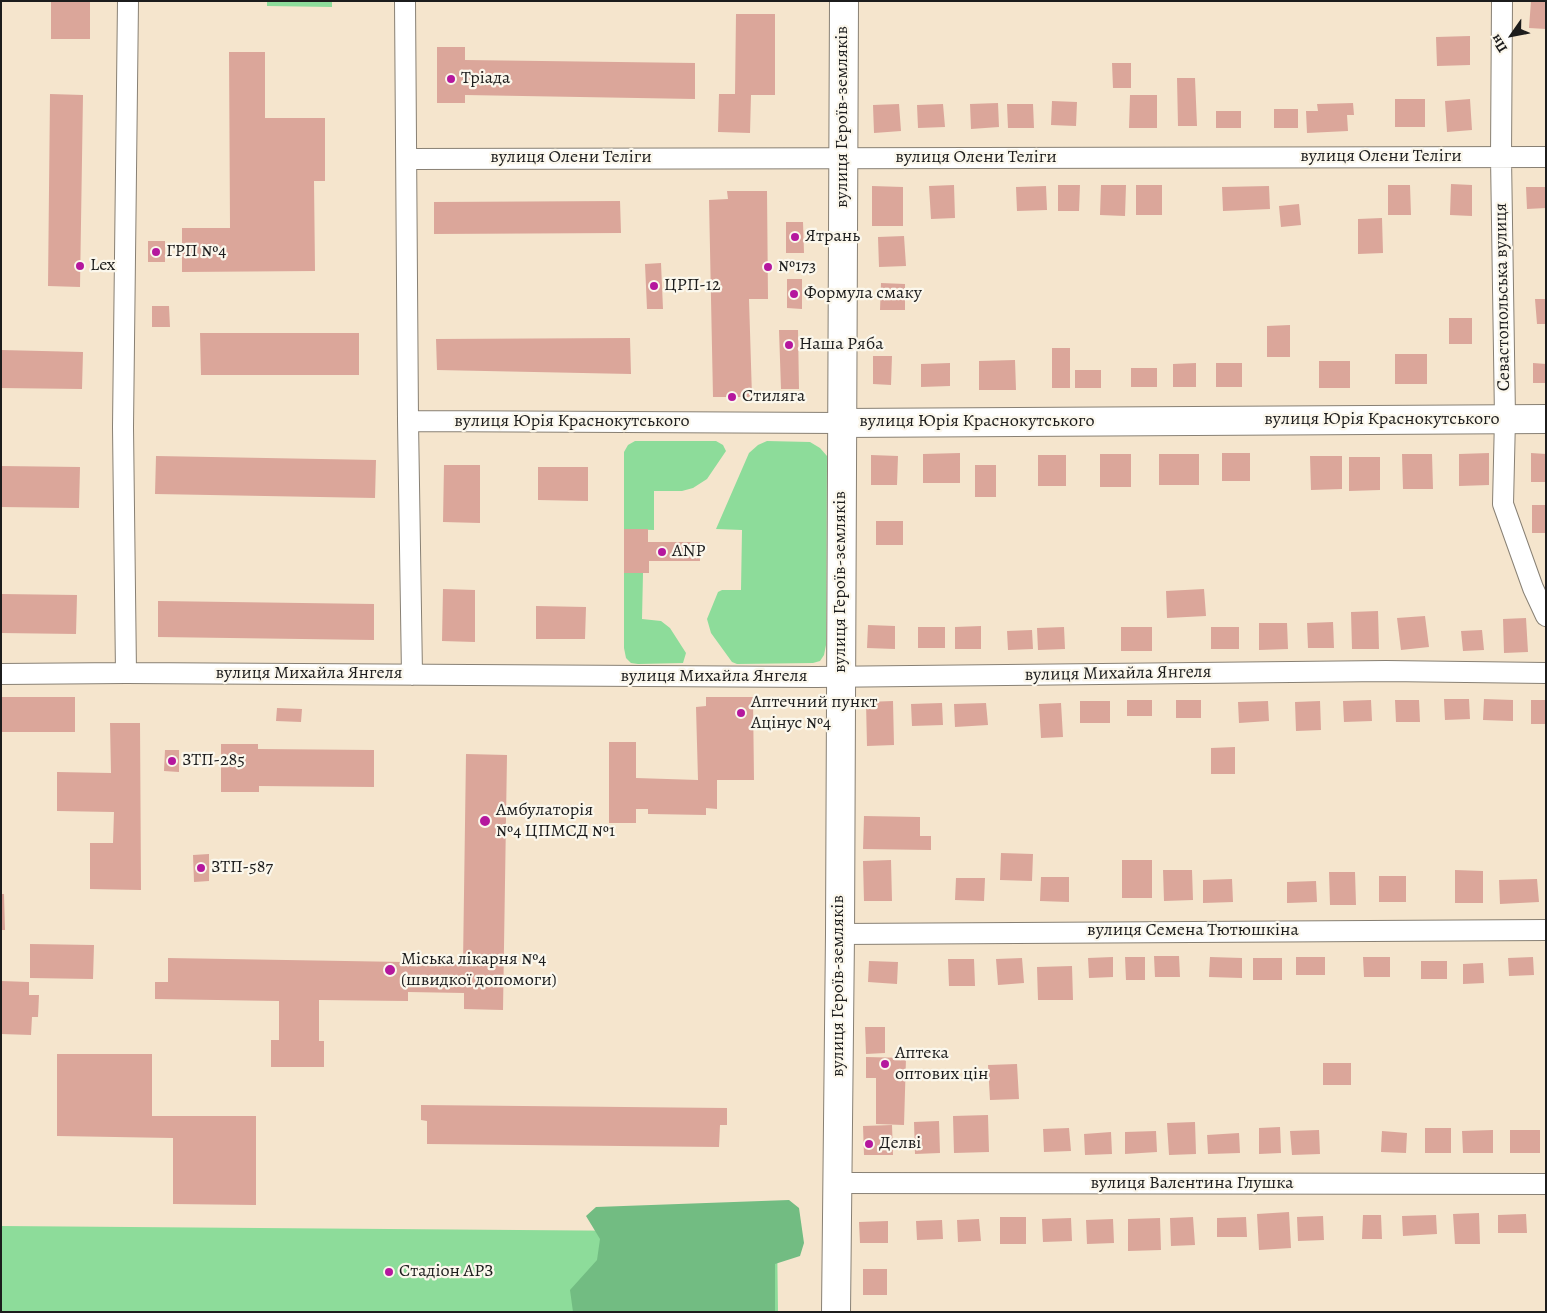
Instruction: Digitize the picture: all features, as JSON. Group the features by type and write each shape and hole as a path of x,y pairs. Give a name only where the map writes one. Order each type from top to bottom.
{"main road":[{"name":"вулиця Героїв-земляків","path":"836,1312 840,934 844,1"},
{"name":"вулиця Юрія Краснокутського","path":"841,423 1546,418"}],"street":[{"path":"126,673 123,427 128,1"},
{"path":"405,1 412,675"},
{"name":"Севастопольська вулиця","path":"1502,1 1501,156 1505,418 1503,504 1533,588 1546,616"},
{"name":"вулиця Олени Теліги","path":"407,158 1546,157"},
{"name":"вулиця Юрія Краснокутського","path":"408,421 841,423"},
{"name":"вулиця Михайла Янгеля","path":"1,674 841,676 1386,671 1546,674"},
{"name":"вулиця Семена Тютюшкіна","path":"840,934 1546,930"},
{"name":"вулиця Валентина Глушка","path":"837,1183 1546,1184"}],"green space":[{"path":"267,1 332,1 332,7 267,6"},
{"path":"635,441 716,441 723,445 726,451 707,479 693,488 682,491 654,491 654,530 624,529 624,452 628,445"},
{"path":"767,441 810,442 820,448 827,456 826,645 824,655 820,661 813,663 737,664 732,662 711,633 707,619 718,592 722,590 741,590 742,530 716,529 749,453 758,445"},
{"path":"624,573 643,573 642,619 661,621 670,628 686,653 683,663 638,664 631,663 626,658 624,648"},
{"path":"789,1200 799,1208 804,1243 800,1256 775,1264 775,1312 573,1312 570,1290 597,1260 600,1239 586,1216 596,1207"},
{"name":"Стадіон АРЗ","path":"1,1226 777,1232 778,1312 1,1312"}],"building":[{"path":"51,1 90,1 90,39 51,39"},
{"path":"1531,1 1546,1 1546,29 1529,28"},
{"path":"736,14 775,14 775,95 751,95 750,133 718,132 719,94 735,94"},
{"path":"1470,36 1470,65 1437,66 1436,37"},
{"path":"437,47 465,47 465,60 695,63 695,99 465,95 465,103 437,103"},
{"path":"229,52 265,52 265,118 325,118 325,181 314,181 315,271 182,272 182,228 230,228"},
{"path":"1112,63 1131,63 1131,88 1113,88"},
{"path":"1177,78 1195,78 1197,126 1178,126"},
{"path":"50,94 83,95 80,287 48,286"},
{"path":"1130,95 1157,95 1157,128 1129,128"},
{"path":"1395,99 1425,99 1425,127 1395,127"},
{"path":"1470,99 1472,130 1447,132 1445,101"},
{"path":"1052,101 1077,102 1076,126 1051,125"},
{"path":"998,103 999,127 971,129 970,104"},
{"path":"1353,103 1354,115 1347,115 1348,131 1307,133 1306,111 1318,111 1317,104"},
{"path":"899,104 901,131 874,133 873,105"},
{"path":"943,104 945,127 918,128 917,105"},
{"path":"1007,104 1033,104 1034,128 1008,128"},
{"path":"1274,109 1298,109 1298,128 1274,128"},
{"path":"1216,111 1241,111 1241,128 1216,128"},
{"path":"1451,184 1472,185 1472,216 1450,215"},
{"path":"954,185 955,218 931,219 929,186"},
{"path":"1058,185 1080,185 1079,211 1058,211"},
{"path":"1101,185 1126,185 1125,216 1100,215"},
{"path":"1136,185 1162,185 1162,215 1136,215"},
{"path":"1388,185 1410,185 1411,215 1388,215"},
{"path":"872,186 903,187 903,226 872,226"},
{"path":"1046,186 1047,210 1017,211 1016,187"},
{"path":"1269,186 1270,209 1223,211 1222,187"},
{"path":"1526,187 1546,187 1546,208 1527,209"},
{"path":"727,191 767,191 768,299 749,299 752,397 713,397 709,200 728,199"},
{"path":"620,201 621,233 434,234 434,202"},
{"path":"1299,204 1301,225 1281,227 1279,206"},
{"path":"1382,218 1383,253 1358,254 1358,219"},
{"name":"Ятрань","path":"786,222 803,222 804,253 786,253"},
{"path":"904,236 906,266 879,267 878,237"},
{"name":"ГРП №4","path":"148,241 165,241 165,262 148,262"},
{"name":"ЦРП-12","path":"661,263 663,309 647,309 645,264"},
{"name":"Формула смаку","path":"787,279 802,279 802,309 787,308"},
{"path":"881,283 905,284 905,310 880,310"},
{"path":"1535,299 1546,299 1546,324 1537,324"},
{"path":"152,306 169,306 170,327 152,327"},
{"path":"1449,318 1472,318 1472,344 1449,344"},
{"path":"1290,325 1290,357 1267,357 1267,326"},
{"path":"779,330 798,330 799,389 781,389"},
{"path":"200,333 359,333 359,375 201,375"},
{"path":"630,338 631,374 437,370 436,339"},
{"path":"1052,348 1070,348 1070,388 1052,388"},
{"path":"1,350 83,352 82,389 1,388"},
{"path":"1395,354 1427,354 1427,384 1395,384"},
{"path":"873,356 892,356 891,385 873,384"},
{"path":"1015,360 1016,390 979,390 979,361"},
{"path":"1319,361 1350,361 1350,388 1319,388"},
{"path":"950,363 950,386 921,387 921,364"},
{"path":"1196,363 1196,387 1173,387 1173,364"},
{"path":"1216,363 1242,363 1242,387 1216,387"},
{"path":"1533,363 1546,364 1546,383 1533,383"},
{"path":"1131,368 1157,368 1157,387 1131,387"},
{"path":"1075,370 1101,370 1101,388 1075,388"},
{"path":"960,453 960,483 923,483 923,454"},
{"path":"1222,453 1250,453 1250,481 1222,481"},
{"path":"1489,453 1489,485 1459,486 1459,454"},
{"path":"1531,453 1546,454 1546,482 1531,482"},
{"path":"1100,454 1131,454 1131,487 1100,487"},
{"path":"1159,454 1199,454 1199,485 1159,485"},
{"path":"1402,454 1432,454 1433,489 1403,489"},
{"path":"871,455 898,456 897,485 871,485"},
{"path":"1038,455 1066,455 1066,486 1038,486"},
{"path":"156,456 376,460 375,498 155,494"},
{"path":"1310,456 1342,456 1342,489 1311,490"},
{"path":"1349,457 1380,457 1380,490 1349,491"},
{"path":"444,465 480,465 480,523 443,522"},
{"path":"975,465 996,465 996,497 975,497"},
{"path":"1,466 80,467 79,508 1,507"},
{"path":"538,467 588,467 588,501 538,500"},
{"path":"1532,505 1546,505 1546,533 1532,533"},
{"path":"876,521 903,521 903,545 876,545"},
{"name":"ANP","path":"624,529 648,529 648,542 700,542 700,561 649,561 649,573 624,573"},
{"path":"443,589 475,590 475,642 442,641"},
{"path":"1204,589 1206,616 1167,618 1166,591"},
{"path":"1,594 77,595 76,634 1,633"},
{"path":"158,601 374,604 374,640 158,637"},
{"path":"536,606 586,607 585,639 536,639"},
{"path":"1378,611 1379,649 1352,649 1351,612"},
{"path":"1425,616 1429,647 1401,650 1397,618"},
{"path":"1526,618 1528,652 1504,653 1503,619"},
{"path":"1333,622 1334,648 1308,648 1307,623"},
{"path":"1259,623 1287,623 1288,649 1259,650"},
{"path":"868,625 895,626 895,649 867,648"},
{"path":"981,626 981,649 955,649 955,627"},
{"path":"918,627 945,627 945,648 918,648"},
{"path":"1064,627 1065,649 1038,650 1037,628"},
{"path":"1121,627 1152,627 1152,651 1121,651"},
{"path":"1211,627 1239,627 1239,649 1211,649"},
{"path":"1032,630 1033,649 1008,650 1007,631"},
{"path":"1482,630 1484,650 1463,651 1461,631"},
{"path":"1,697 75,697 75,732 1,732"},
{"path":"706,697 753,697 754,780 717,780 717,809 706,808 706,815 648,814 648,809 636,809 636,823 609,823 609,742 636,742 636,778 698,780 696,707 706,706"},
{"path":"1444,699 1469,699 1470,719 1445,720"},
{"path":"1484,699 1513,700 1513,721 1483,720"},
{"path":"1127,700 1152,700 1152,716 1127,716"},
{"path":"1176,700 1201,700 1201,718 1176,718"},
{"path":"1371,700 1372,721 1344,722 1343,701"},
{"path":"1395,700 1419,700 1420,722 1396,722"},
{"path":"1531,700 1546,700 1546,724 1531,724"},
{"path":"893,701 894,745 867,746 866,702"},
{"path":"1080,701 1110,701 1110,723 1080,723"},
{"path":"1268,701 1269,721 1239,723 1238,702"},
{"path":"1320,701 1321,730 1296,731 1295,702"},
{"path":"942,703 943,725 912,726 911,704"},
{"path":"986,703 988,725 955,727 954,704"},
{"path":"1061,703 1063,737 1041,738 1039,704"},
{"path":"277,708 302,709 301,722 276,721"},
{"path":"110,723 140,723 141,890 90,889 90,843 113,843 114,812 57,811 57,772 111,773"},
{"path":"221,744 258,744 258,749 374,750 374,787 259,786 259,792 221,792"},
{"path":"1235,747 1235,774 1211,774 1211,748"},
{"name":"ЗТП-285","path":"165,750 179,750 179,772 164,771"},
{"path":"466,754 507,755 503,1010 464,1009 464,993 408,992 408,1001 319,1000 319,1041 324,1041 324,1067 271,1067 271,1040 279,1040 279,1001 155,999 155,982 168,982 168,958 463,963"},
{"path":"864,816 920,817 920,836 931,836 931,850 863,849"},
{"path":"1001,853 1033,854 1032,881 1000,880"},
{"name":"ЗТП-587","path":"209,854 209,881 194,882 193,855"},
{"path":"891,860 892,901 864,901 863,861"},
{"path":"1122,860 1152,860 1152,898 1122,898"},
{"path":"1163,870 1192,870 1193,900 1164,901"},
{"path":"1455,870 1483,871 1483,903 1455,903"},
{"path":"1329,872 1355,872 1356,905 1330,905"},
{"path":"1379,876 1406,876 1406,902 1379,902"},
{"path":"1041,877 1069,877 1069,902 1040,901"},
{"path":"956,878 985,878 984,901 955,900"},
{"path":"1232,879 1233,902 1203,903 1203,880"},
{"path":"1537,879 1539,902 1500,904 1499,880"},
{"path":"1316,881 1317,902 1287,903 1287,882"},
{"path":"1,894 4,894 5,930 1,930"},
{"path":"30,944 94,945 93,979 30,978"},
{"path":"1154,956 1179,956 1180,977 1155,977"},
{"path":"1113,957 1113,977 1089,978 1088,958"},
{"path":"1125,957 1145,957 1145,980 1126,980"},
{"path":"1210,957 1242,958 1242,978 1209,977"},
{"path":"1296,957 1325,957 1325,975 1296,975"},
{"path":"1363,957 1390,957 1390,977 1364,977"},
{"path":"1533,957 1534,975 1509,976 1508,958"},
{"path":"1022,958 1024,983 998,985 996,959"},
{"path":"1253,958 1282,958 1282,980 1253,980"},
{"path":"948,959 974,959 975,986 949,986"},
{"path":"869,961 898,962 897,984 868,982"},
{"path":"1421,961 1447,961 1447,979 1421,979"},
{"path":"1483,963 1484,983 1463,984 1463,964"},
{"path":"1072,966 1073,1000 1038,1000 1037,967"},
{"path":"1,981 29,982 29,995 39,995 38,1017 32,1017 31,1035 1,1034"},
{"path":"865,1027 885,1027 885,1053 866,1054"},
{"path":"57,1054 152,1054 152,1116 256,1116 256,1205 173,1204 173,1138 57,1136"},
{"path":"866,1057 906,1058 904,1125 876,1124 876,1078 866,1078"},
{"path":"1323,1063 1351,1063 1351,1085 1323,1085"},
{"path":"1017,1064 1019,1099 990,1100 988,1065"},
{"path":"421,1105 727,1108 727,1125 720,1125 719,1147 427,1144 427,1121 421,1120"},
{"path":"988,1115 989,1152 954,1153 953,1116"},
{"path":"939,1121 940,1153 915,1154 914,1122"},
{"path":"1195,1122 1196,1154 1169,1155 1167,1123"},
{"path":"892,1125 893,1155 864,1155 863,1126"},
{"path":"1280,1127 1281,1153 1259,1154 1259,1128"},
{"path":"1069,1128 1071,1151 1044,1152 1043,1129"},
{"path":"1425,1128 1451,1128 1451,1153 1425,1153"},
{"path":"1319,1130 1320,1154 1292,1155 1290,1131"},
{"path":"1493,1130 1493,1153 1463,1153 1462,1131"},
{"path":"1510,1130 1540,1130 1540,1153 1510,1153"},
{"path":"1156,1131 1157,1152 1125,1154 1125,1132"},
{"path":"1382,1131 1407,1133 1406,1153 1381,1152"},
{"path":"1111,1132 1112,1154 1085,1155 1084,1134"},
{"path":"1239,1133 1240,1153 1208,1154 1207,1135"},
{"path":"1289,1212 1291,1248 1259,1250 1257,1214"},
{"path":"1479,1213 1480,1244 1455,1244 1453,1214"},
{"path":"1526,1214 1527,1233 1498,1233 1498,1215"},
{"path":"1363,1215 1381,1215 1382,1239 1362,1239"},
{"path":"1436,1215 1437,1234 1403,1236 1402,1216"},
{"path":"1323,1216 1324,1240 1298,1241 1297,1217"},
{"path":"1000,1217 1026,1217 1026,1244 1000,1244"},
{"path":"1193,1217 1195,1245 1171,1246 1170,1218"},
{"path":"1246,1217 1247,1237 1217,1237 1217,1218"},
{"path":"1071,1218 1072,1241 1043,1242 1042,1219"},
{"path":"1160,1218 1161,1250 1128,1251 1128,1219"},
{"path":"979,1219 981,1241 958,1242 957,1220"},
{"path":"1113,1219 1114,1243 1087,1244 1086,1220"},
{"path":"942,1220 943,1239 917,1240 916,1221"},
{"path":"888,1221 888,1243 860,1243 859,1222"},
{"path":"863,1269 887,1269 887,1295 863,1295"}],"place":[{"name":"Тріада","path":"451,79"},
{"name":"Ятрань","path":"795,237"},
{"name":"ГРП №4","path":"156,252"},
{"name":"Lex","path":"80,266"},
{"name":"№173","path":"768,267"},
{"name":"ЦРП-12","path":"654,286"},
{"name":"Формула смаку","path":"794,294"},
{"name":"Наша Ряба","path":"789,345"},
{"name":"Стиляга","path":"732,397"},
{"name":"ANP","path":"662,552"},
{"name":"Аптечний пункт Ацінус №4","path":"741,713"},
{"name":"ЗТП-285","path":"172,761"},
{"name":"Амбулаторія №4 ЦПМСД №1","path":"485,821"},
{"name":"ЗТП-587","path":"201,868"},
{"name":"Міська лікарня №4 (швидкої допомоги)","path":"390,970"},
{"name":"Аптека оптових цін","path":"885,1064"},
{"name":"Делві","path":"869,1144"},
{"name":"Стадіон АРЗ","path":"389,1272"}]}
